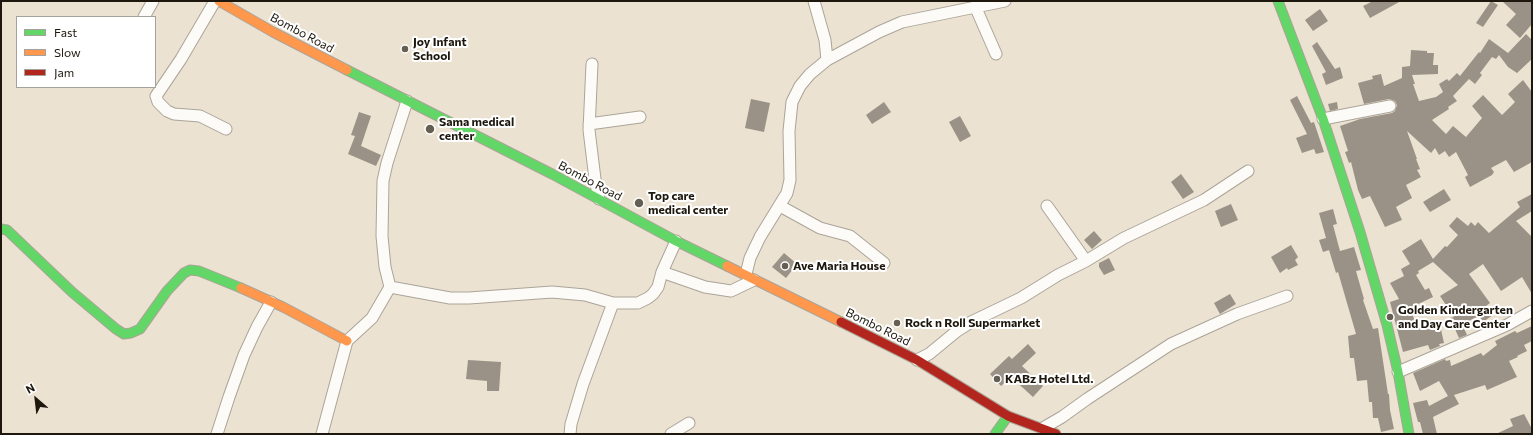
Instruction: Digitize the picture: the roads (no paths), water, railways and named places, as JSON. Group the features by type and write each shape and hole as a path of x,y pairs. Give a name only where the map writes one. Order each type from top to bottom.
{"main road":[{"name":"Bombo Road","path":"219,1 273,32 599,199 676,241 917,360 1008,416 1056,434"},
{"path":"1278,1 1323,119 1360,232 1385,318 1398,372 1409,434"},
{"path":"1,229 7,230 72,292 124,334 140,329 167,291 184,272 190,270 199,271 238,286 347,341"},
{"path":"995,434 1008,416"}],"street":[{"path":"145,16 153,1"},
{"path":"215,1 181,59 156,96 158,102 167,111 174,114 200,116 226,129"},
{"path":"814,1 825,40 827,60"},
{"path":"662,272 705,287 731,290 750,277 750,258 760,237 787,193 790,180 789,131 792,102 800,86 810,74 827,60 879,32 902,22 1005,1"},
{"path":"976,6 996,54"},
{"path":"592,64 589,124 595,179 599,199"},
{"path":"322,434 347,341 372,318 390,287 385,267 382,236 383,181 387,163 407,101"},
{"path":"1323,119 1390,106"},
{"path":"589,124 640,117"},
{"path":"917,360 929,354 957,331 971,322 1021,298 1058,275 1086,261 1124,238 1204,200 1248,172"},
{"path":"780,206 820,228 850,236 884,263"},
{"path":"1047,206 1086,261"},
{"path":"390,287 450,298 484,298 552,292 585,295 613,303 638,303 654,294 676,241"},
{"path":"1043,428 1062,417 1087,398 1171,344 1237,314 1287,296"},
{"path":"217,434 244,355 271,302"},
{"path":"570,434 571,424 583,384 613,303"},
{"path":"1398,372 1507,325 1532,312"},
{"path":"671,434 689,423"}],"place":[{"name":"Joy Infant School","path":"405,49"},
{"name":"Sama medical center","path":"430,129"},
{"name":"Top care medical center","path":"639,203"},
{"name":"Ave Maria House","path":"785,266"},
{"name":"Golden Kindergarten and Day Care Center","path":"1390,317"},
{"name":"Rock n Roll Supermarket","path":"897,323"},
{"name":"KABz Hotel Ltd.","path":"997,379"}]}
